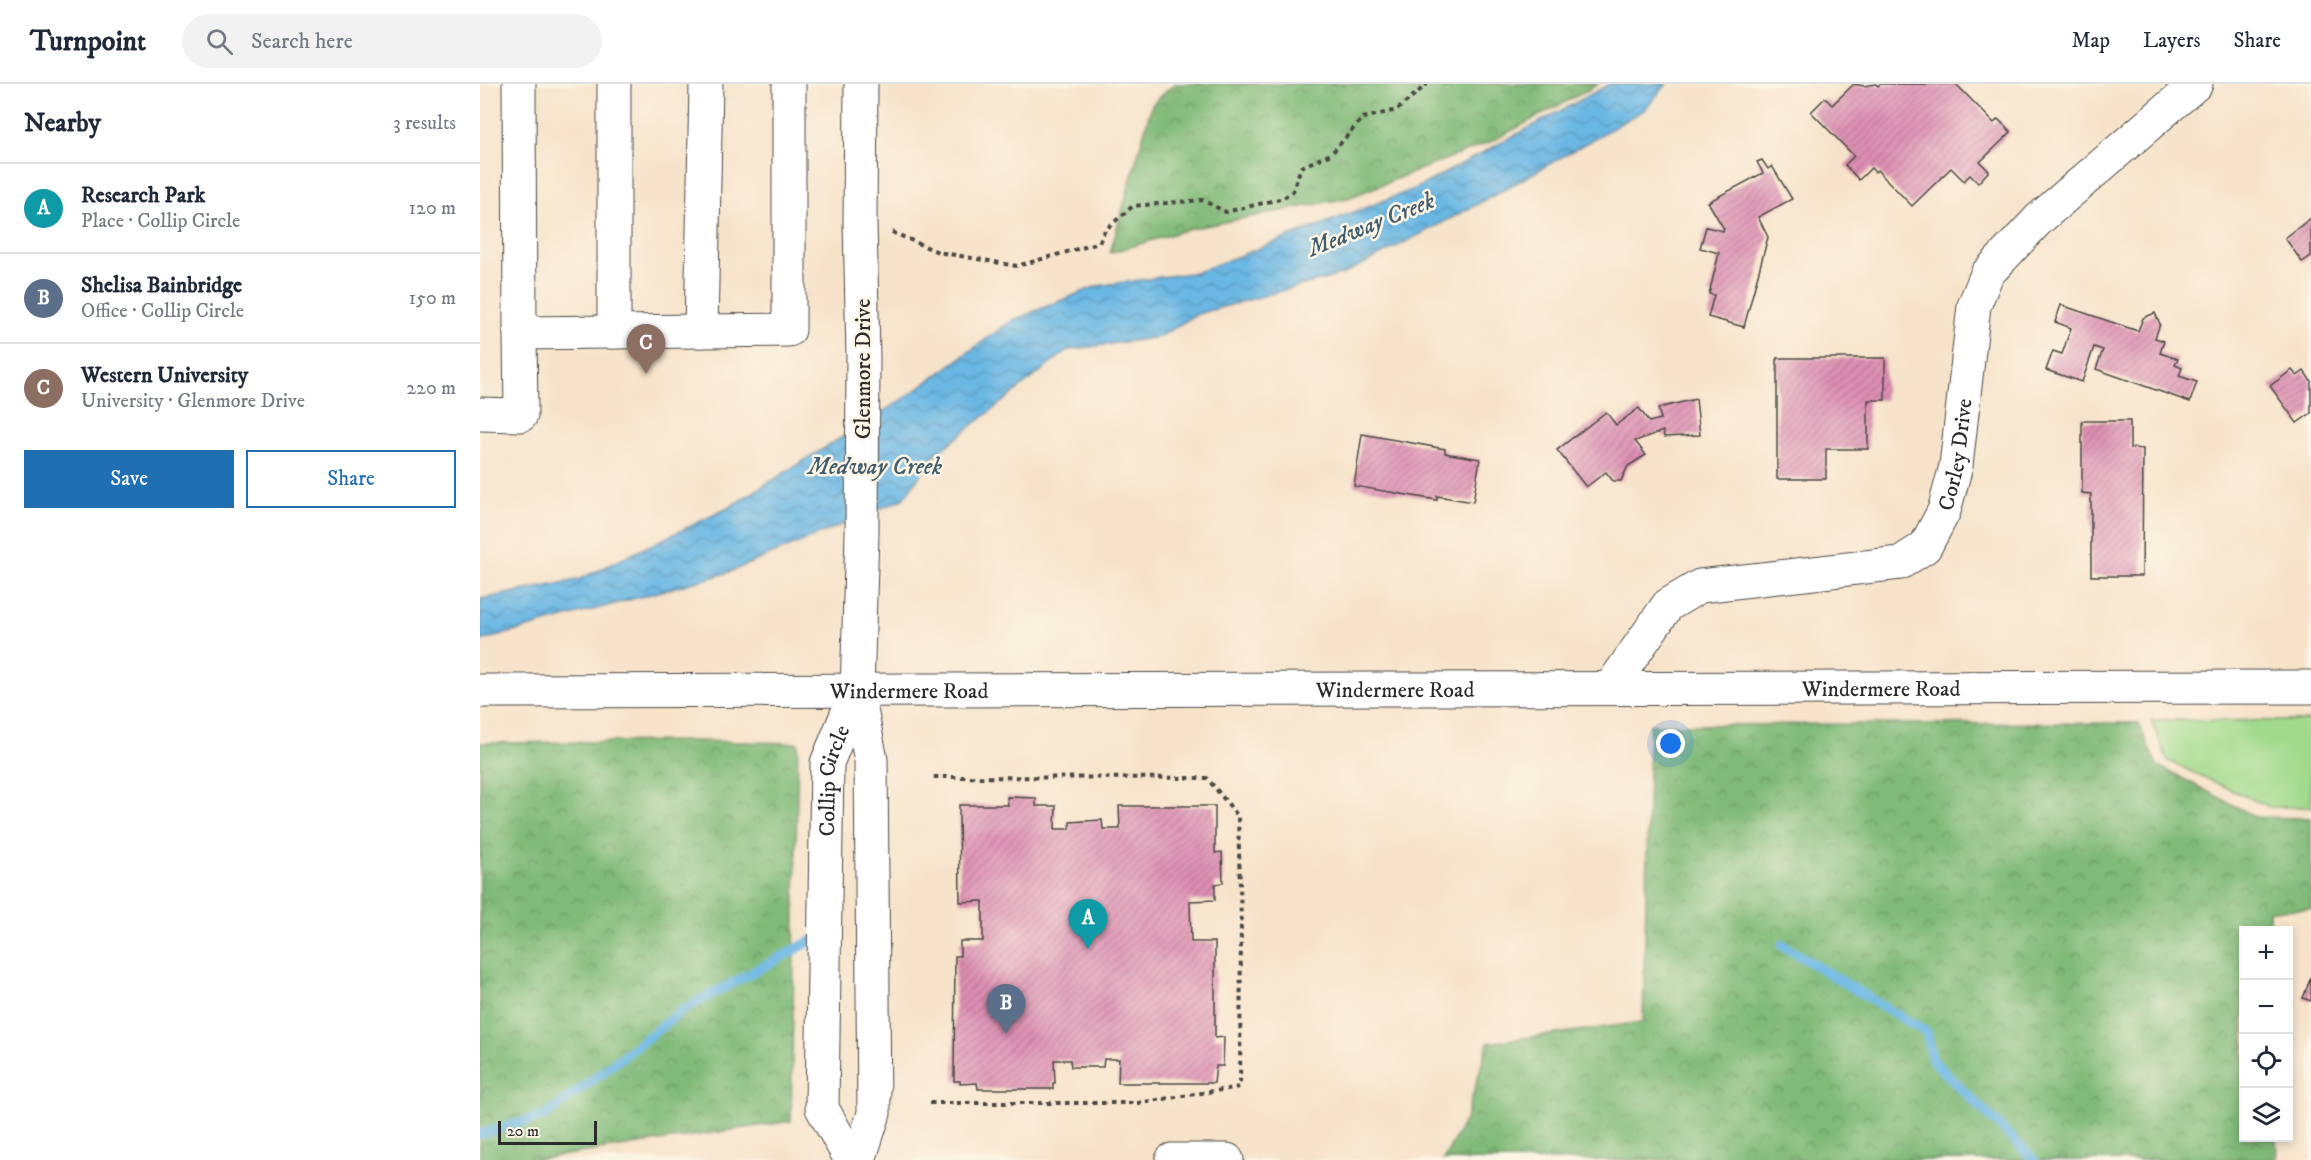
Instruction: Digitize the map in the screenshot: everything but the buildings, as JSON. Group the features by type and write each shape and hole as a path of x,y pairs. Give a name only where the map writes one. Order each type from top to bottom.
{"street":[{"path":"480,414 521,415 519,84"},
{"path":"614,84 614,332"},
{"path":"701,331 706,84"},
{"path":"520,333 789,330 789,84"},
{"name":"Glenmore Drive","path":"857,690 862,534 861,84"},
{"name":"Corley Drive","path":"1610,688 1668,605 1700,586 1900,563 1925,547 1944,511 1956,466 1974,306 1987,274 2039,219 2196,84"},
{"name":"Windermere Road","path":"480,691 2311,687"},
{"name":"Collip Circle","path":"857,690 872,760 874,1113 859,1160"},
{"name":"Collip Circle","path":"850,1160 822,1108 827,764 857,690"},
{"path":"1172,1160 1227,1160"}],"path":[{"path":"860,222 896,233 938,252 1017,266 1099,243 1105,230 1133,206 1202,200 1226,212 1284,198 1293,191 1301,167 1331,154 1363,118 1397,110 1427,84"},
{"path":"930,1103 1138,1103 1240,1087 1241,921 1238,816 1206,778 932,777"}],"green space":[{"path":"1174,84 1599,84 1490,142 1348,198 1189,229 1110,253 1152,105"},
{"path":"2151,720 2311,721 2311,807 2269,807 2168,761"},
{"path":"2138,723 2157,765 2256,817 2311,818 2311,909 2269,910 2269,926 2239,926 2239,1142 2276,1142 2277,1160 1443,1160 1466,1118 1488,1043 1643,1022 1650,725"},
{"path":"694,741 798,743 791,1121 533,1160 480,1160 480,743"}],"water":[{"name":"Medway Creek","path":"1610,84 1667,84 1644,110 1493,196 1344,274 1197,314 1159,337 1068,350 936,454 903,499 727,573 480,641 480,599 578,580 728,508 902,400 1013,320 1097,286 1197,272 1417,188"}],"waterway":[{"path":"480,1134 547,1115 684,1009 813,940"},
{"path":"1782,945 1927,1033 1932,1060 2034,1160"}],"place":[{"name":"Western University","path":"646,374"},
{"name":"Research Park","path":"1088,949"},
{"name":"Shelisa Bainbridge","path":"1006,1034"}]}
